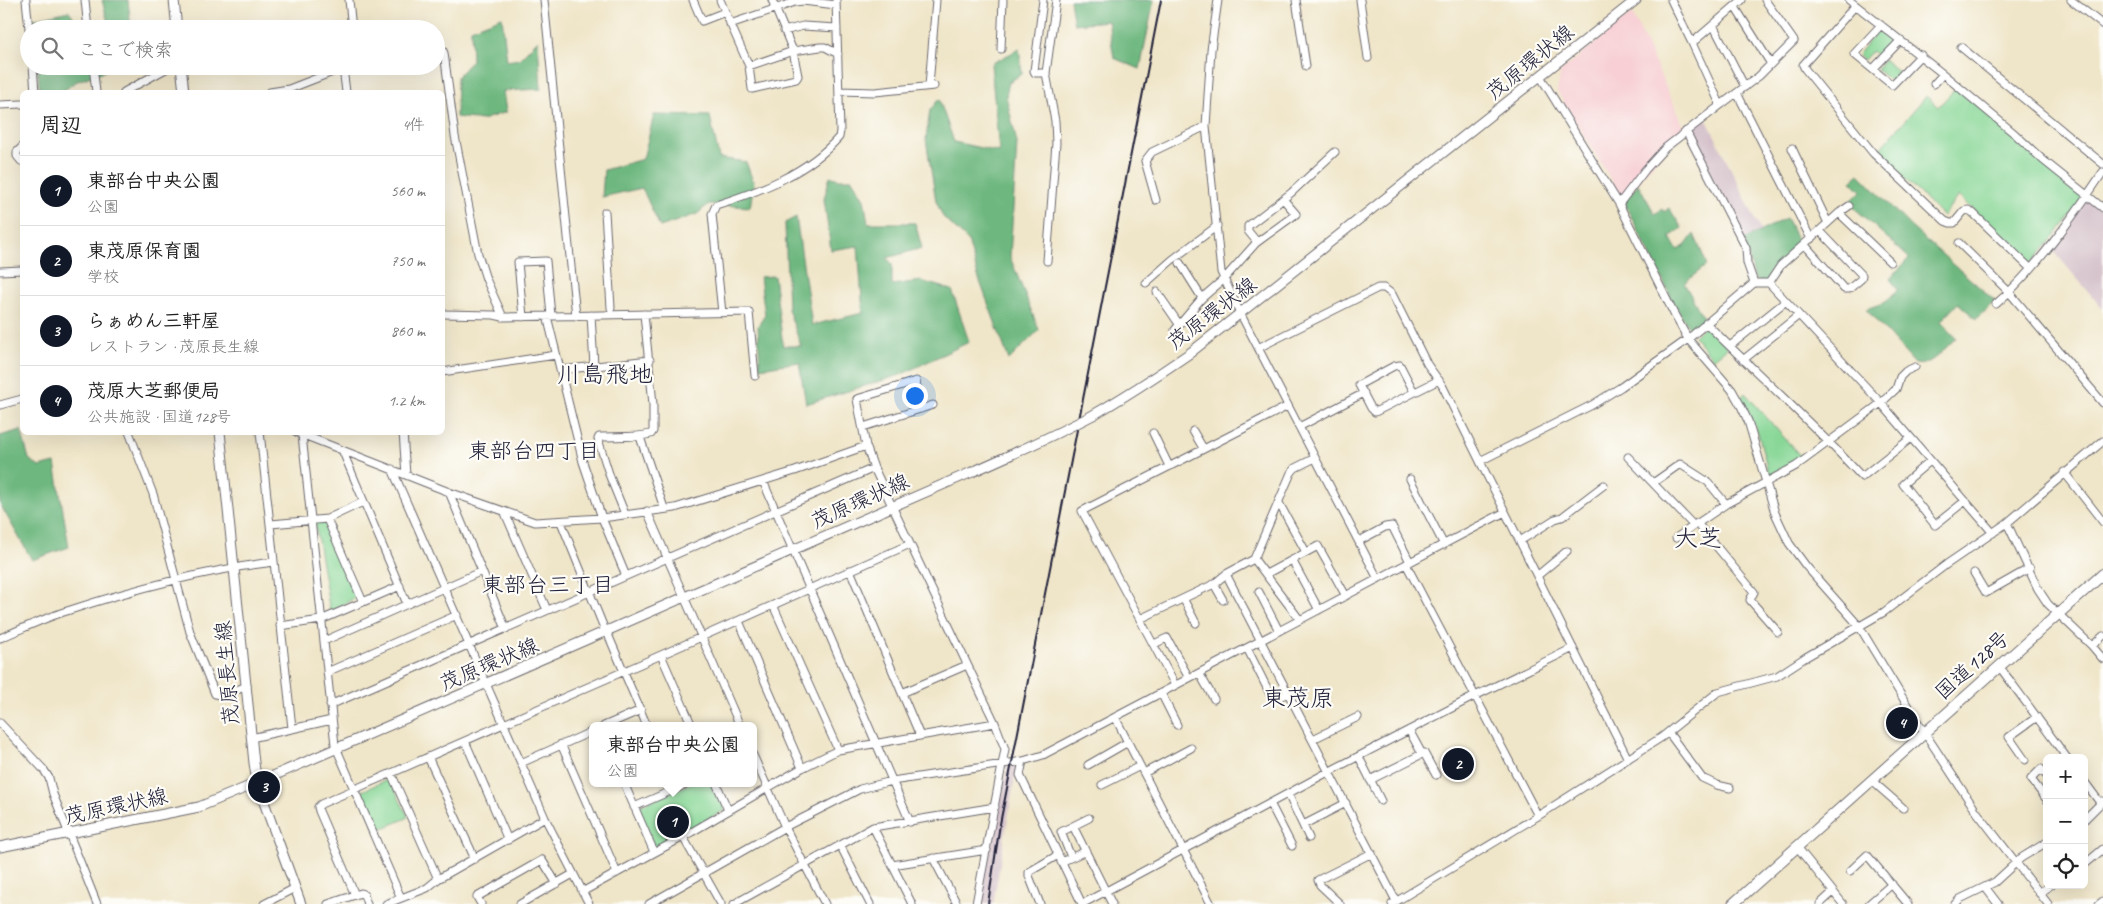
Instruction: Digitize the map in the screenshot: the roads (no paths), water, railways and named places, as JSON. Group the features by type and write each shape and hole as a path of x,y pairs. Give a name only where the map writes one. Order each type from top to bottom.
{"highway":[{"name":"国道128号","path":"1733,904 2103,574"}],"main road":[{"path":"174,0 176,20"},
{"name":"茂原環状線","path":"0,847 199,807 685,598 972,472 1093,415 1190,353 1636,0"},
{"path":"182,75 184,90"},
{"name":"茂原長生線","path":"220,435 251,738 258,783 301,904"}],"street":[{"path":"26,0 28,20"},
{"path":"85,0 87,20"},
{"path":"349,0 351,20"},
{"path":"544,0 576,316"},
{"path":"693,0 702,21 725,12"},
{"path":"720,0 749,66 752,89 796,79 798,76 793,51 772,0"},
{"path":"839,91 875,92 932,86 936,0"},
{"path":"1000,49 1003,0"},
{"path":"1043,0 1034,71 1035,73 1046,73"},
{"path":"1047,261 1056,143 1055,121 1046,73 1056,0"},
{"path":"1218,0 1211,50 1206,126 1221,272 1240,313 1378,579"},
{"path":"1296,0 1306,66"},
{"path":"1360,0 1368,58"},
{"path":"1671,0 1719,102 1718,107"},
{"path":"1692,43 1742,0"},
{"path":"1619,204 1666,148 1746,87 1794,41 1765,0"},
{"path":"1849,0 1921,55 2103,208"},
{"path":"2071,0 2103,25"},
{"path":"722,313 712,214 713,208 716,205 776,183 808,164 834,143 840,131 836,2 803,1 730,24"},
{"path":"1855,6 1803,65 1805,69 1873,154 1945,220 1954,223 1964,211 1972,212 2030,268"},
{"path":"1735,7 1771,64"},
{"path":"1713,25 1746,87"},
{"path":"1881,25 1854,54 1892,84 1921,55"},
{"path":"784,31 804,26 837,28"},
{"path":"1873,69 1901,40"},
{"path":"749,66 793,51 825,47 838,54"},
{"path":"1961,47 2103,164"},
{"path":"445,60 454,136 478,254 486,279 503,317"},
{"path":"1934,84 1943,74"},
{"path":"34,75 35,90"},
{"path":"94,75 96,90"},
{"path":"128,90 155,75"},
{"path":"283,90 325,75"},
{"path":"346,75 346,90"},
{"path":"1540,76 1619,204 1688,339 1732,390 1741,406 1754,441 1775,513 1789,543 1806,566 1859,626 1924,732 1976,811 2048,904"},
{"path":"1737,93 1811,239"},
{"path":"0,105 20,104"},
{"path":"1156,200 1145,161 1146,158 1152,152 1206,126"},
{"path":"1686,131 1746,248 1747,263 1754,283"},
{"path":"1792,148 1828,223"},
{"path":"20,149 17,152 20,160"},
{"path":"1257,242 1248,230 1248,226 1283,199 1335,152"},
{"path":"1996,304 2030,268 2087,196 2103,172"},
{"path":"1157,292 1177,327 1202,298 1224,279 1257,242 1296,214 1283,199"},
{"path":"1769,283 1781,265 1849,206"},
{"path":"605,212 611,308"},
{"path":"1839,213 1890,262"},
{"path":"1146,283 1172,260 1217,226"},
{"path":"1805,245 1844,289 1849,289 1861,279 1862,275 1820,231"},
{"path":"1958,243 2009,292 2103,403"},
{"path":"523,317 518,262 546,261 549,316 556,355 583,462 602,518 626,576"},
{"path":"1180,263 1202,298"},
{"path":"0,271 20,270"},
{"path":"1480,461 1592,404 1621,387 1688,339 1754,283 1769,283 1881,403 1993,533"},
{"path":"1258,348 1378,288 1384,288 1392,294 1427,364 1438,380 1480,461 1628,759"},
{"path":"1730,346 1786,301"},
{"path":"445,314 523,317 749,312 755,376"},
{"path":"625,514 598,439 599,437 625,435 640,437 651,434 653,431 650,360 644,314"},
{"path":"591,315 594,366"},
{"path":"1743,360 1800,315"},
{"path":"1706,323 1830,441 1862,477 1911,438"},
{"path":"445,372 556,355"},
{"path":"560,370 650,360"},
{"path":"1414,392 1400,364 1361,382 1359,385 1375,412 1438,380"},
{"path":"1676,538 1726,504 1796,466 1881,403 1896,389 1900,377 1906,371 1915,368"},
{"path":"920,409 916,381 857,399 866,446 874,468 1006,749 976,904"},
{"path":"1299,427 1364,394"},
{"path":"0,405 20,400"},
{"path":"862,427 933,405"},
{"path":"1175,686 1082,511 1288,406"},
{"path":"1193,431 1203,448"},
{"path":"1153,433 1169,466"},
{"path":"130,435 153,494 190,632 215,694 221,696 247,686"},
{"path":"260,435 292,728"},
{"path":"299,435 311,519 336,749 401,898"},
{"path":"301,435 528,521 561,522 675,508 866,446"},
{"path":"403,435 406,475"},
{"path":"640,437 664,508"},
{"path":"1226,574 1314,739 1372,853 1394,903 1628,759 1668,732 1718,692 1778,676 1806,657 1884,612 1947,564 2007,523 2103,440"},
{"path":"343,452 407,604"},
{"path":"1628,457 1695,524 1754,592 1750,600 1778,632"},
{"path":"1140,619 1184,600 1254,559 1295,468 1315,458"},
{"path":"1930,460 1903,484 1935,525 1965,501"},
{"path":"1653,483 1680,464 1708,482 1726,504"},
{"path":"330,705 874,468"},
{"path":"392,469 545,818 589,904"},
{"path":"2064,472 2103,522"},
{"path":"1410,480 1444,545"},
{"path":"763,481 910,822"},
{"path":"1520,541 1540,527 1562,517 1604,485"},
{"path":"449,492 506,628"},
{"path":"271,524 328,519 364,502"},
{"path":"1279,503 1306,552"},
{"path":"647,511 738,722"},
{"path":"649,904 785,827 860,789 892,781 1023,761 1043,755 1505,512"},
{"path":"505,513 548,610"},
{"path":"328,519 363,602"},
{"path":"561,522 604,628 646,722"},
{"path":"2007,523 2030,568 2038,589 2048,604 2103,659"},
{"path":"1359,541 1392,526 1408,563 1538,816"},
{"path":"355,895 318,807 354,788 662,655 910,544"},
{"path":"1266,574 1318,546 1346,596"},
{"path":"1537,576 1567,551"},
{"path":"1254,559 1300,620"},
{"path":"1292,560 1319,610"},
{"path":"0,638 65,611 176,580 234,567 274,562"},
{"path":"1974,573 1986,593 2030,568"},
{"path":"850,570 920,736"},
{"path":"324,641 482,571"},
{"path":"1214,584 1222,600"},
{"path":"280,626 321,620 400,586"},
{"path":"1259,592 1279,631"},
{"path":"1184,600 1196,623"},
{"path":"773,605 838,750"},
{"path":"327,672 457,615"},
{"path":"738,621 802,768"},
{"path":"2092,646 2103,636"},
{"path":"1154,644 1167,638 1189,678"},
{"path":"1246,648 1272,698 1275,699 1288,693"},
{"path":"1023,761 1020,775 1082,904 1330,771 1573,648"},
{"path":"662,655 690,722"},
{"path":"902,693 967,665"},
{"path":"1999,666 2064,754"},
{"path":"1199,673 1214,699"},
{"path":"1161,693 1177,725"},
{"path":"613,722 641,710"},
{"path":"1314,739 1358,716"},
{"path":"1115,717 1211,904"},
{"path":"2025,760 2009,737 2037,718"},
{"path":"251,738 332,720"},
{"path":"582,892 683,837 802,768 838,750 995,723"},
{"path":"0,724 44,770 49,778 68,834 97,904"},
{"path":"1409,730 1422,754 1426,754 1436,775"},
{"path":"1668,732 1702,778 1717,785 1730,788"},
{"path":"521,762 589,733"},
{"path":"465,741 508,840"},
{"path":"1088,765 1128,742"},
{"path":"561,744 616,873"},
{"path":"1102,786 1191,748"},
{"path":"1370,780 1422,754"},
{"path":"1359,756 1380,801"},
{"path":"428,757 475,859"},
{"path":"757,764 785,827 825,904"},
{"path":"2043,771 2041,769 2031,779 2043,795"},
{"path":"392,773 438,880"},
{"path":"1871,780 1903,808"},
{"path":"2088,786 2102,802 2088,816"},
{"path":"626,787 654,852"},
{"path":"634,807 671,787"},
{"path":"718,787 728,810"},
{"path":"1288,794 1310,838"},
{"path":"1270,803 1292,846"},
{"path":"1304,824 1346,803"},
{"path":"734,904 873,827 995,808"},
{"path":"386,904 427,888 545,818"},
{"path":"1071,857 1061,832 1090,818"},
{"path":"1073,826 1112,904"},
{"path":"873,827 912,904"},
{"path":"683,837 721,904"},
{"path":"1955,904 1960,899 1995,882 2017,862 2044,844"},
{"path":"840,845 870,904"},
{"path":"1798,848 1843,904"},
{"path":"2088,862 2103,849"},
{"path":"892,865 987,850"},
{"path":"1040,904 1029,872 1059,858 1071,857 1086,851"},
{"path":"1340,904 1320,885 1318,880 1372,853"},
{"path":"1850,871 1867,855 1908,904"},
{"path":"933,858 957,904"},
{"path":"480,904 477,897 542,860 557,884"},
{"path":"520,904 573,874"},
{"path":"1869,904 1892,884"},
{"path":"1985,887 1998,904"},
{"path":"264,904 295,888"},
{"path":"2039,893 2045,889"},
{"path":"1820,904 1833,892"},
{"path":"328,904 343,902 361,893 364,894 367,904"},
{"path":"2098,904 2103,901"}],"railway":[{"path":"988,904 1000,824 1161,0"}],"place":[{"name":"茂原大芝郵便局","path":"1902,723"},
{"name":"東茂原保育園","path":"1458,764"},
{"name":"らぁめん三軒屋","path":"264,787"},
{"name":"東部台中央公園","path":"673,822"}],"district":[{"name":"川島飛地","path":"605,374"},
{"name":"東部台四丁目","path":"534,450"},
{"name":"大芝","path":"1698,538"},
{"name":"東部台三丁目","path":"548,584"},
{"name":"東茂原","path":"1298,698"}]}
